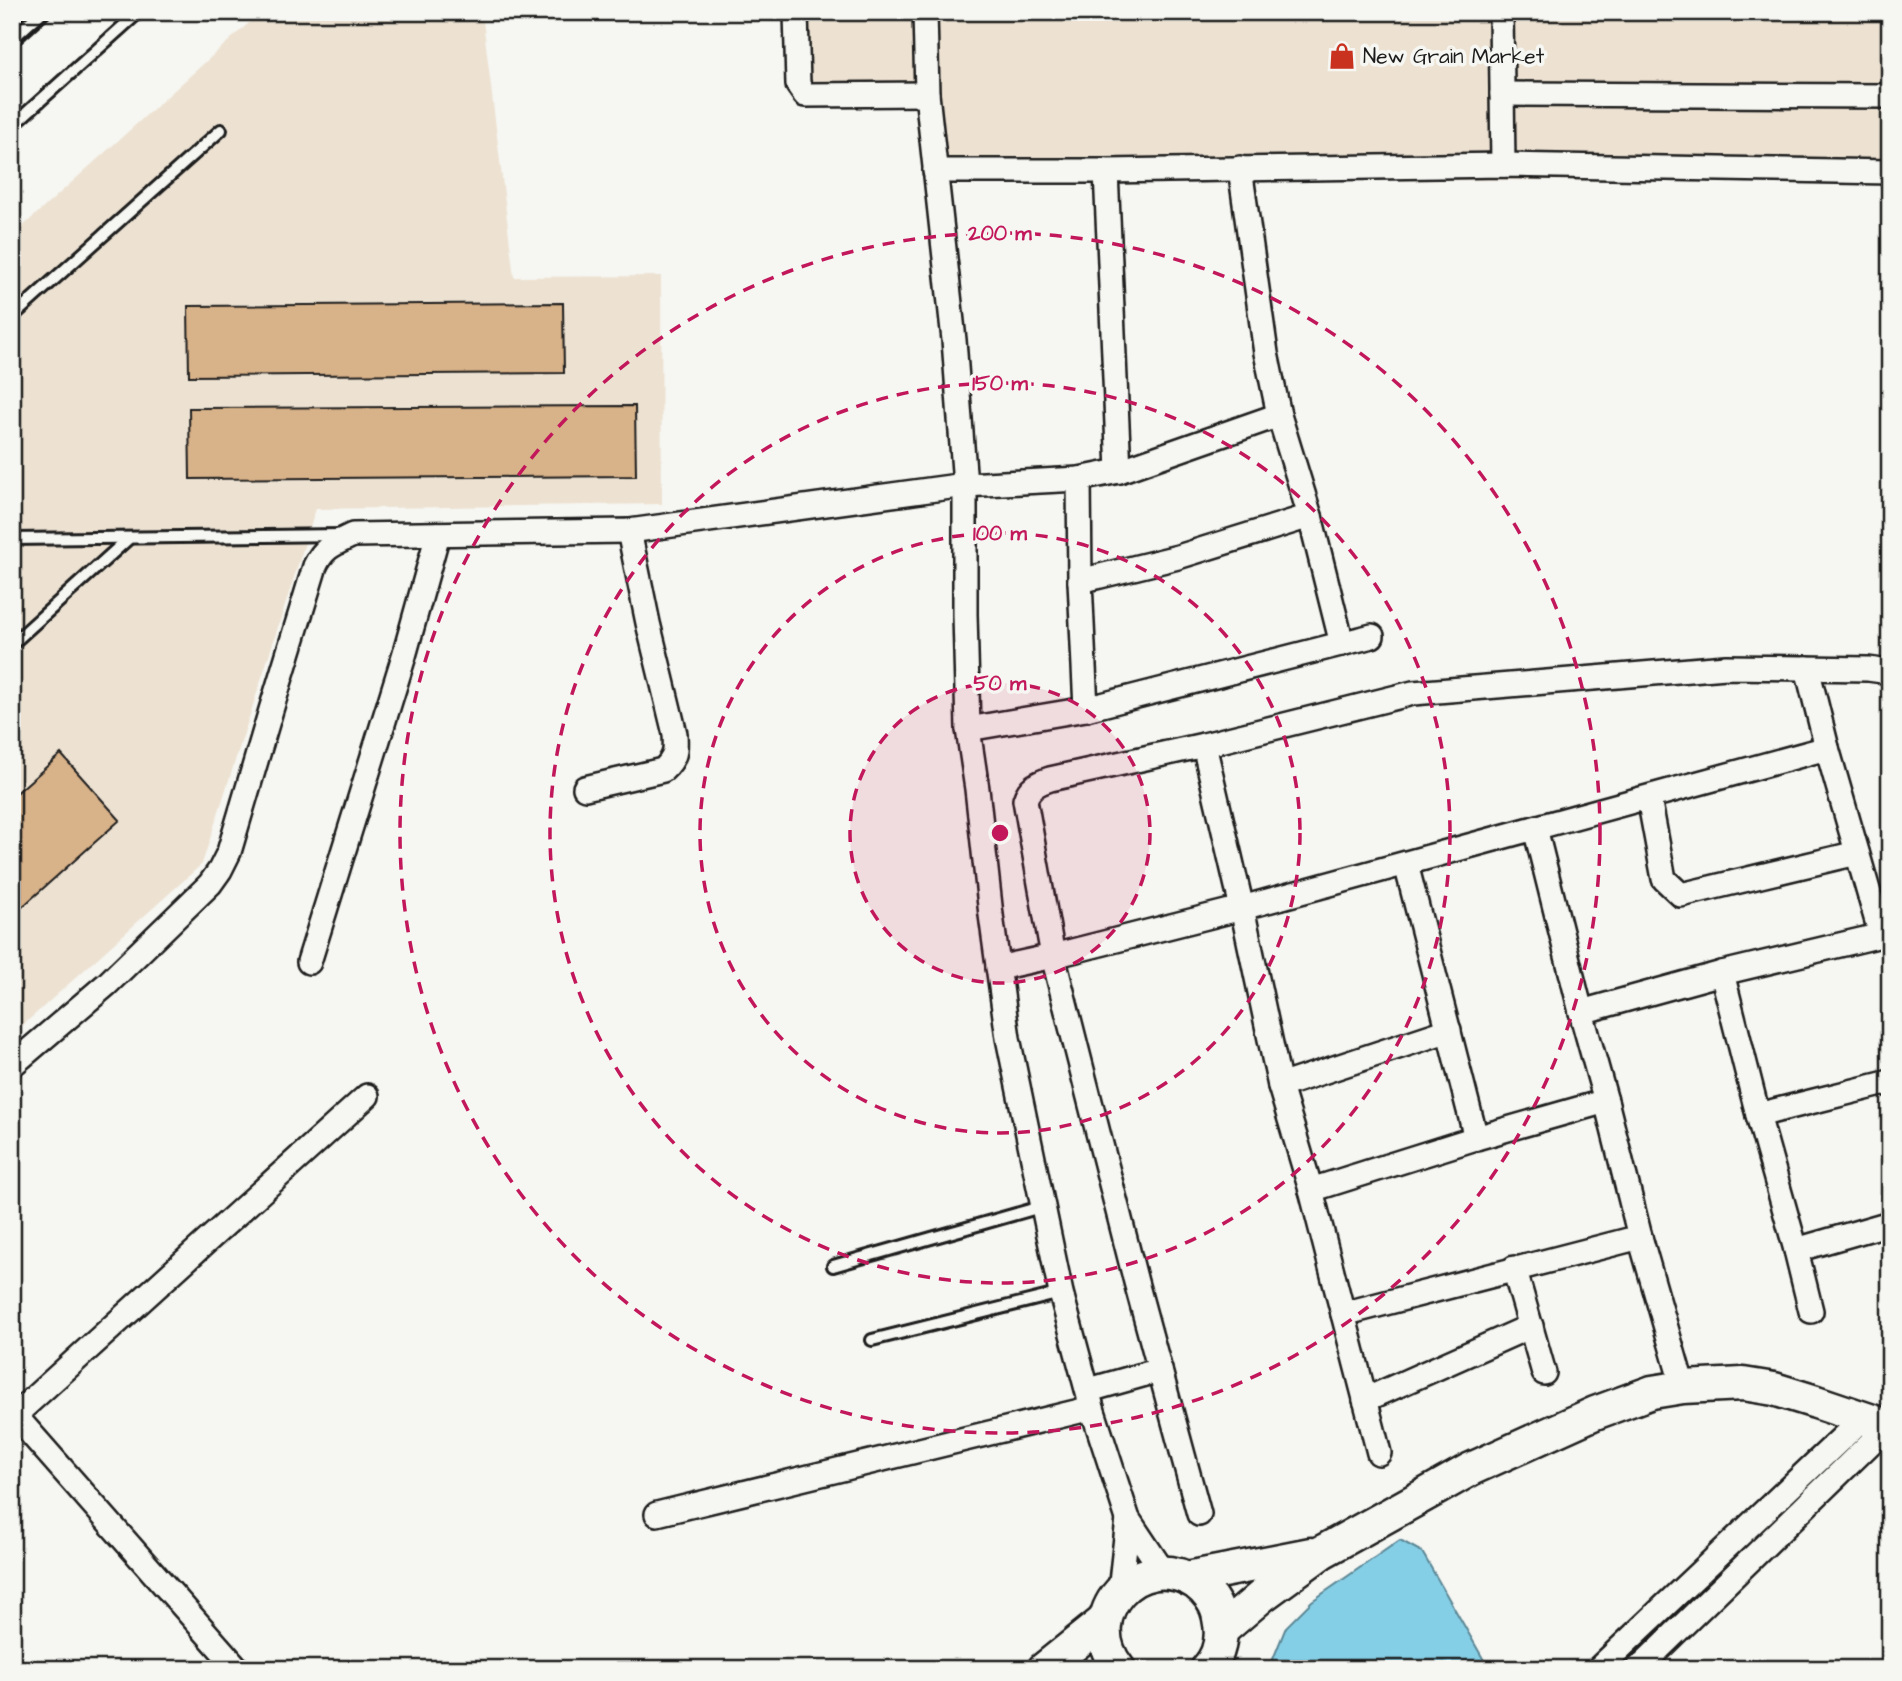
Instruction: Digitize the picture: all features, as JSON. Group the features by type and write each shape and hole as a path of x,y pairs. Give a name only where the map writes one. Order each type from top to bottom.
{"main road":[{"path":"1222,1630 1262,1595 1322,1552 1471,1469 1606,1409 1652,1392 1683,1387 1743,1384 1784,1392 1880,1424"},
{"path":"1119,1669 1112,1660 1105,1641 1105,1620 1120,1591 1133,1581 1148,1574 1175,1575 1322,1552"},
{"path":"1175,1575 1201,1587 1212,1599 1219,1614 1222,1630 1211,1667"},
{"path":"1044,1669 1105,1620"}],"street":[{"path":"796,12 799,85 805,95 927,94"},
{"path":"925,12 927,94 954,340 965,485 968,729 1008,1038 1061,1293 1090,1399 1128,1519 1175,1575"},
{"path":"1500,12 1503,165"},
{"path":"1502,94 1890,96"},
{"path":"934,171 1503,165 1890,172"},
{"path":"1240,168 1266,353 1279,415 1310,516 1342,644"},
{"path":"1106,171 1119,471"},
{"path":"12,1065 107,984 210,884 220,870 229,852 315,566 330,546 353,535 629,531 965,485 1079,479 1119,471 1279,415"},
{"path":"1079,479 1080,581 1086,709"},
{"path":"1080,581 1178,556 1310,516"},
{"path":"585,788 663,770 672,761 676,748 629,531"},
{"path":"309,962 393,691 438,534"},
{"path":"968,729 1086,709 1372,636"},
{"path":"1199,1514 1053,956 1025,800 1028,792 1037,783 1050,779 1204,745 1413,693 1726,667 1868,669 1890,672"},
{"path":"1581,1012 1721,973 1886,934 1857,853 1807,668"},
{"path":"1204,745 1280,1086 1311,1190 1379,1453"},
{"path":"998,968 1242,908 1827,748"},
{"path":"1648,798 1664,878 1681,895 1857,853"},
{"path":"1535,828 1640,1237 1683,1387"},
{"path":"1406,864 1476,1138"},
{"path":"1721,973 1811,1311"},
{"path":"1280,1086 1449,1030"},
{"path":"1758,1115 1890,1082"},
{"path":"238,1669 14,1413 367,1096"},
{"path":"1311,1190 1476,1138 1606,1101"},
{"path":"1796,1250 1890,1223"},
{"path":"1343,1314 1640,1237"},
{"path":"1514,1268 1544,1373"},
{"path":"1365,1400 1531,1326"},
{"path":"657,1514 1090,1399 1160,1370"},
{"path":"1598,1669 1686,1586 1880,1424"},
{"path":"1639,1669 1880,1424"},
{"path":"1120,1591 1128,1519"},
{"path":"1686,1586 1705,1603"}],"lane":[{"path":"12,126 139,12"},
{"path":"12,317 221,130"},
{"path":"12,539 353,535"},
{"path":"12,644 128,539"},
{"path":"833,1266 1044,1206"},
{"path":"872,1340 1061,1293"}],"shaded area":[{"path":"261,12 482,12 514,277 661,276 662,504 316,509 202,864 12,1035 12,236"},
{"name":"New Grain Market","path":"793,12 1890,12 1890,182 959,181 925,104 795,100"}],"water":[{"path":"1400,1540 1422,1552 1489,1669 1269,1669 1286,1627 1312,1601"}],"building":[{"path":"563,303 564,373 189,376 188,306"},
{"path":"635,406 636,476 190,479 189,408"},
{"path":"61,754 120,820 12,916 12,797"}],"railway":[{"path":"12,28 30,12"},
{"path":"12,49 53,12"}],"place":[{"name":"New Grain Market","path":"1342,56"}]}
